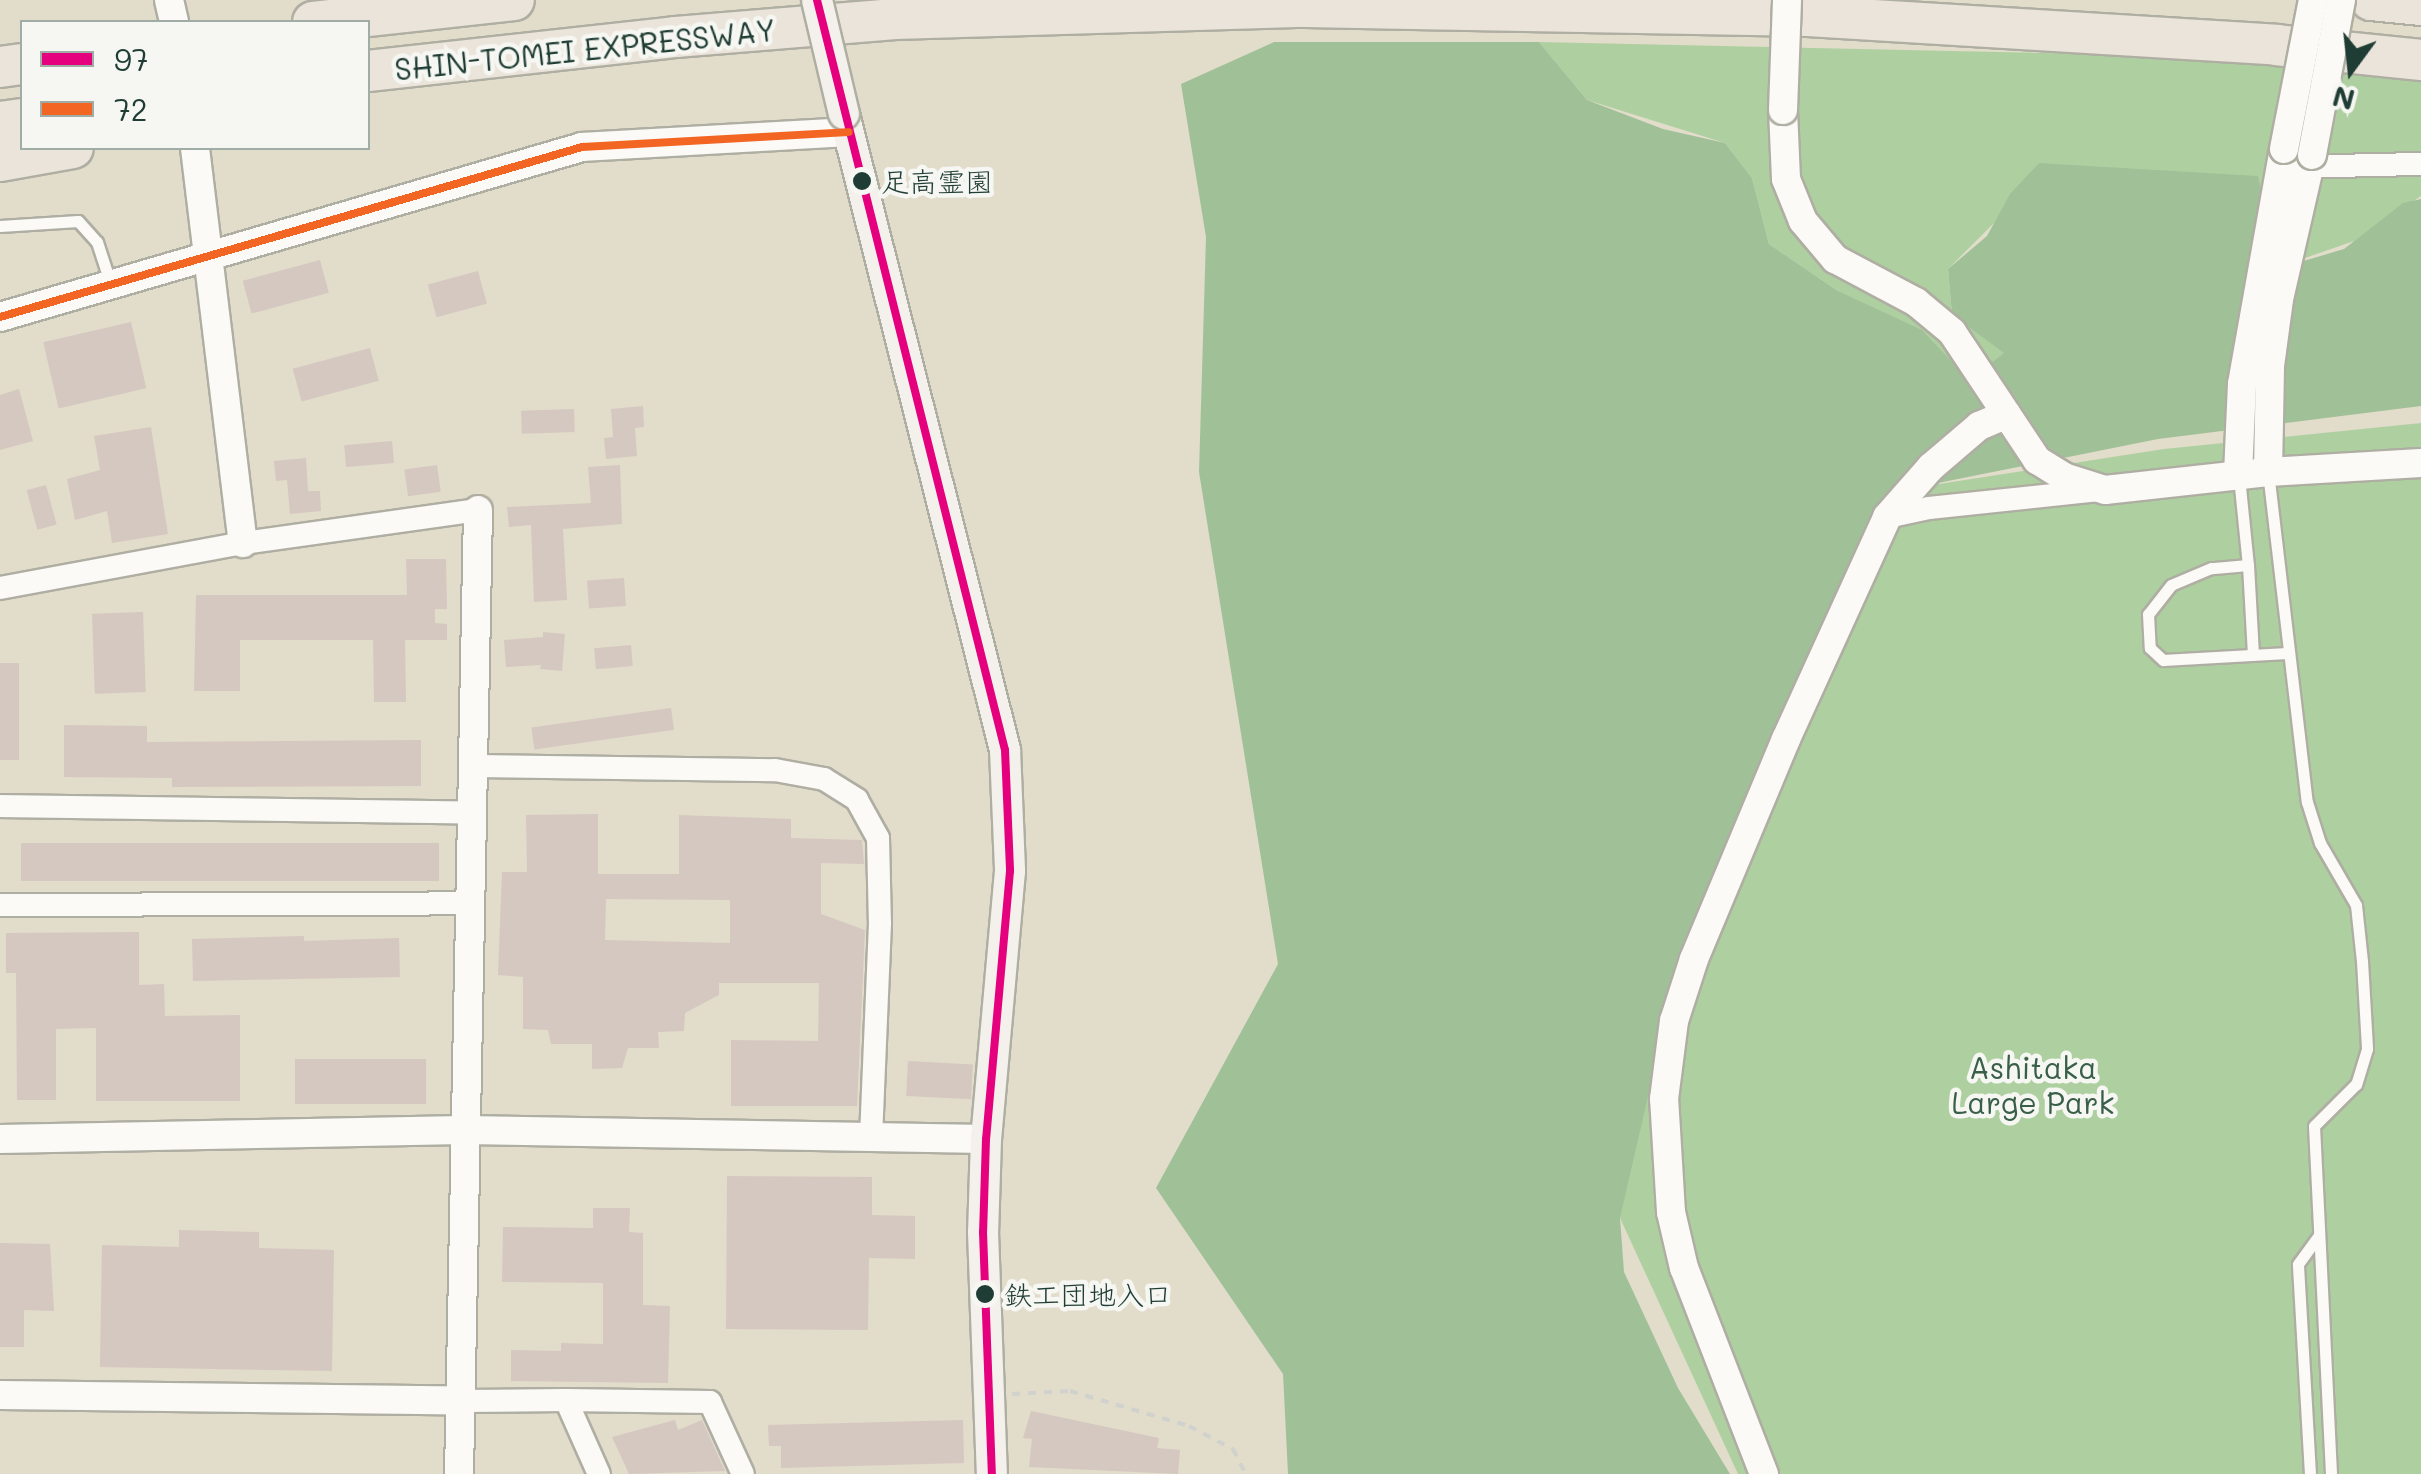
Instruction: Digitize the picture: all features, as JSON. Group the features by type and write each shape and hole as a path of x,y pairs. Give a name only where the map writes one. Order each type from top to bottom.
{"highway":[{"name":"SHIN-TOMEI EXPRESSWAY","path":"331,20 514,0"},
{"path":"2371,0 2421,5"},
{"name":"SHIN-TOMEI EXPRESSWAY","path":"370,71 676,37 895,19 1305,7 1826,17 2276,45 2421,60"},
{"path":"370,94 895,19"},
{"path":"0,162 63,150"}],"main road":[{"path":"816,0 1005,750 1010,871 986,1139 983,1232 992,1474"}],"street":[{"path":"1788,0 1783,110 1786,180 1803,221 1835,258 1916,302 1952,332 2037,460 2064,477 2105,490"},
{"path":"2238,475 2242,384 2313,0"},
{"path":"2268,472 2270,366 2279,299 2311,162 2342,0"},
{"path":"0,317 582,146 846,123"},
{"path":"195,150 243,543"},
{"path":"2282,156 2311,162 2421,164"},
{"path":"1764,1474 1684,1268 1671,1212 1665,1156 1667,1068 1674,1021 1694,959 1887,517 1932,467 1979,426 2007,414"},
{"path":"1887,517 1929,508 2238,475 2421,463"},
{"path":"0,588 243,543 478,510 476,766 466,903 459,1474"},
{"path":"476,766 776,770 824,779 857,800 878,838 880,923 871,1139"},
{"path":"0,806 474,813"},
{"path":"0,905 466,903"},
{"path":"0,1139 463,1130 986,1139"},
{"path":"0,1395 710,1402 743,1474"},
{"path":"566,1400 598,1474"}],"lane":[{"path":"0,226 78,221 98,242 111,286"},
{"path":"2268,472 2307,802 2320,843 2356,905 2367,1049 2356,1084 2314,1126 2331,1474"},
{"path":"2238,475 2253,656"},
{"path":"2248,565 2211,568 2171,584 2148,614 2150,648 2163,660 2287,653"},
{"path":"2310,1474 2298,1264 2319,1234"}],"path":[{"path":"990,1394 1070,1392 1190,1426 1233,1449 1246,1474"}],"green space":[{"path":"1274,42 1539,42 1587,100 1663,129 1725,143 1752,178 1769,244 1838,291 1922,330 1969,380 2004,353 1952,315 1948,269 1987,236 2010,194 2039,163 2258,176 2266,215 2260,274 2344,249 2403,203 2421,199 2421,406 2158,439 1913,488 1678,967 1620,1218 1624,1272 1678,1388 1730,1474 1288,1474 1283,1374 1156,1188 1278,964 1199,472 1206,237 1181,84"},
{"path":"1539,42 2184,56 2421,76 2421,196 2354,241 2259,274 2039,163 1994,223 1948,269 1952,315 2005,353 1969,380 1769,244 1752,178 1725,143 1587,100"},
{"name":"Ashitaka Large Park","path":"2421,423 2421,1474 1738,1474 1620,1218 1622,1119 1848,581 1920,487 2164,449"}],"building":[{"path":"320,260 329,293 252,314 243,281"},
{"path":"478,271 487,304 437,317 428,284"},
{"path":"131,322 146,388 59,409 43,342"},
{"path":"370,348 379,381 302,402 293,369"},
{"path":"19,389 33,441 0,450 0,395"},
{"path":"643,406 644,427 635,428 637,456 606,459 604,438 613,437 611,409"},
{"path":"574,409 575,432 522,434 521,411"},
{"path":"151,427 168,534 112,543 107,511 75,520 67,479 100,470 94,436"},
{"path":"392,441 394,463 346,467 344,445"},
{"path":"306,458 308,491 320,491 321,511 290,514 287,480 276,481 274,461"},
{"path":"437,465 441,492 408,496 404,470"},
{"path":"620,465 622,524 563,529 567,600 534,602 531,525 509,527 507,507 591,503 588,467"},
{"path":"46,485 57,525 37,530 27,490"},
{"path":"406,559 446,559 447,609 435,609 435,623 447,624 447,640 405,640 406,702 374,702 373,640 240,640 240,691 194,691 196,595 407,595"},
{"path":"624,578 626,606 589,609 587,581"},
{"path":"143,612 146,692 95,694 92,614"},
{"path":"543,632 565,634 562,671 540,669 541,665 506,667 504,640 543,637"},
{"path":"631,645 633,666 596,669 594,648"},
{"path":"0,663 19,663 19,760 0,760"},
{"path":"671,708 674,730 534,749 531,728"},
{"path":"64,725 147,726 147,742 421,740 421,786 172,787 172,778 64,777"},
{"path":"598,814 598,874 679,874 679,815 791,819 791,838 862,840 864,864 821,863 821,914 865,930 857,1106 731,1106 731,1040 818,1041 819,983 719,983 719,995 685,1013 684,1031 658,1032 659,1048 628,1048 622,1068 592,1069 592,1044 551,1044 548,1030 523,1029 523,977 498,975 502,872 527,872 526,815","holes":["606,899 730,900 730,943 605,940"]},
{"path":"21,843 439,843 439,881 21,881"},
{"path":"139,932 139,985 164,984 165,1016 240,1015 240,1101 96,1101 96,1028 56,1029 56,1100 17,1100 16,973 6,973 6,933"},
{"path":"304,936 304,941 399,938 400,977 193,981 192,939"},
{"path":"295,1059 426,1059 426,1104 295,1104"},
{"path":"908,1061 973,1064 971,1099 906,1096"},
{"path":"727,1176 872,1177 872,1215 915,1216 915,1259 869,1258 868,1330 726,1329"},
{"path":"593,1208 630,1208 629,1232 643,1233 643,1305 670,1306 668,1383 511,1381 511,1350 561,1351 561,1343 603,1344 603,1283 502,1282 503,1227 593,1228"},
{"path":"179,1230 259,1232 259,1248 334,1250 332,1371 100,1367 102,1245 179,1247"},
{"path":"0,1243 50,1244 54,1311 24,1310 24,1347 0,1347"},
{"path":"1031,1411 1159,1438 1157,1448 1180,1450 1178,1474 1029,1467 1032,1439 1023,1438"},
{"path":"675,1420 678,1430 702,1420 725,1471 629,1474 612,1437"},
{"path":"963,1420 964,1463 781,1468 781,1446 769,1446 768,1425"}],"transit line":[{"name":"97","path":"817,0 1005,750 1010,871 986,1139 983,1232 992,1474"},
{"name":"72","path":"0,317 582,147 849,132"}],"place":[{"name":"足高霊園","path":"862,181"},
{"name":"鉄工団地入口","path":"985,1294"}]}
